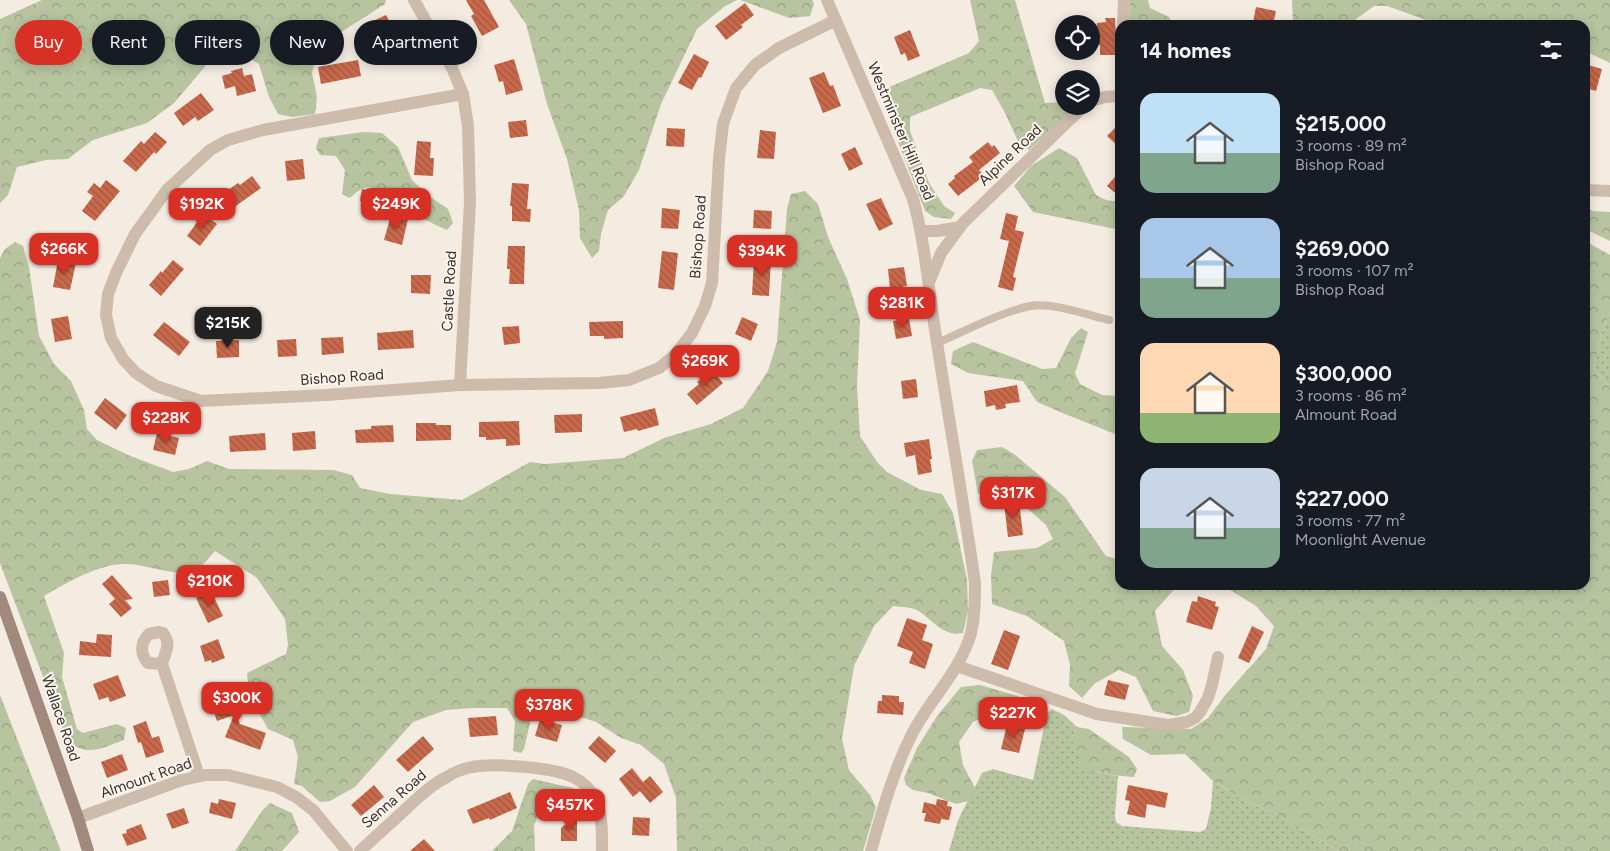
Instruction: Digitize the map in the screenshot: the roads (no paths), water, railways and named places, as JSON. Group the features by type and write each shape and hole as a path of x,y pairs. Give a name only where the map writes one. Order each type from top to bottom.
{"street":[{"name":"Castle Road","path":"414,0 452,68 464,94 468,126 470,202 460,386"},
{"name":"Westminster Hill Road","path":"827,0 913,198 921,231 974,583 974,617 965,650 918,723 904,751 871,851"},
{"path":"1123,20 1124,0"},
{"name":"Bishop Road","path":"464,94 263,130 228,140 210,150 167,190 136,234 116,273 108,294 106,315 111,338 123,359 136,374 156,386 201,401 460,386 600,383 629,380 659,368 675,355 692,333 705,306 712,283 719,159 723,124 736,88 755,66 779,48 836,20"},
{"path":"1100,98 1115,96"},
{"name":"Alpine Road","path":"929,285 938,259 960,227 1075,115"},
{"path":"1590,190 1610,191"},
{"path":"921,231 937,231 960,227"},
{"name":"Wallace Road","path":"0,597 88,851"},
{"path":"956,666 1097,714 1168,725 1187,722 1195,718 1200,712 1212,685 1218,657"},
{"path":"162,664 199,776"},
{"name":"Senna Road","path":"360,851 436,783 470,767 492,766 517,766 554,772 564,774 581,782 593,794 596,801 601,828 602,851"},
{"name":"Almount Road","path":"78,818 182,780 199,776 217,775 237,777 267,784 286,792 313,810 347,851"}],"lane":[{"path":"937,343 997,317 1031,306 1059,308 1109,320"}]}
